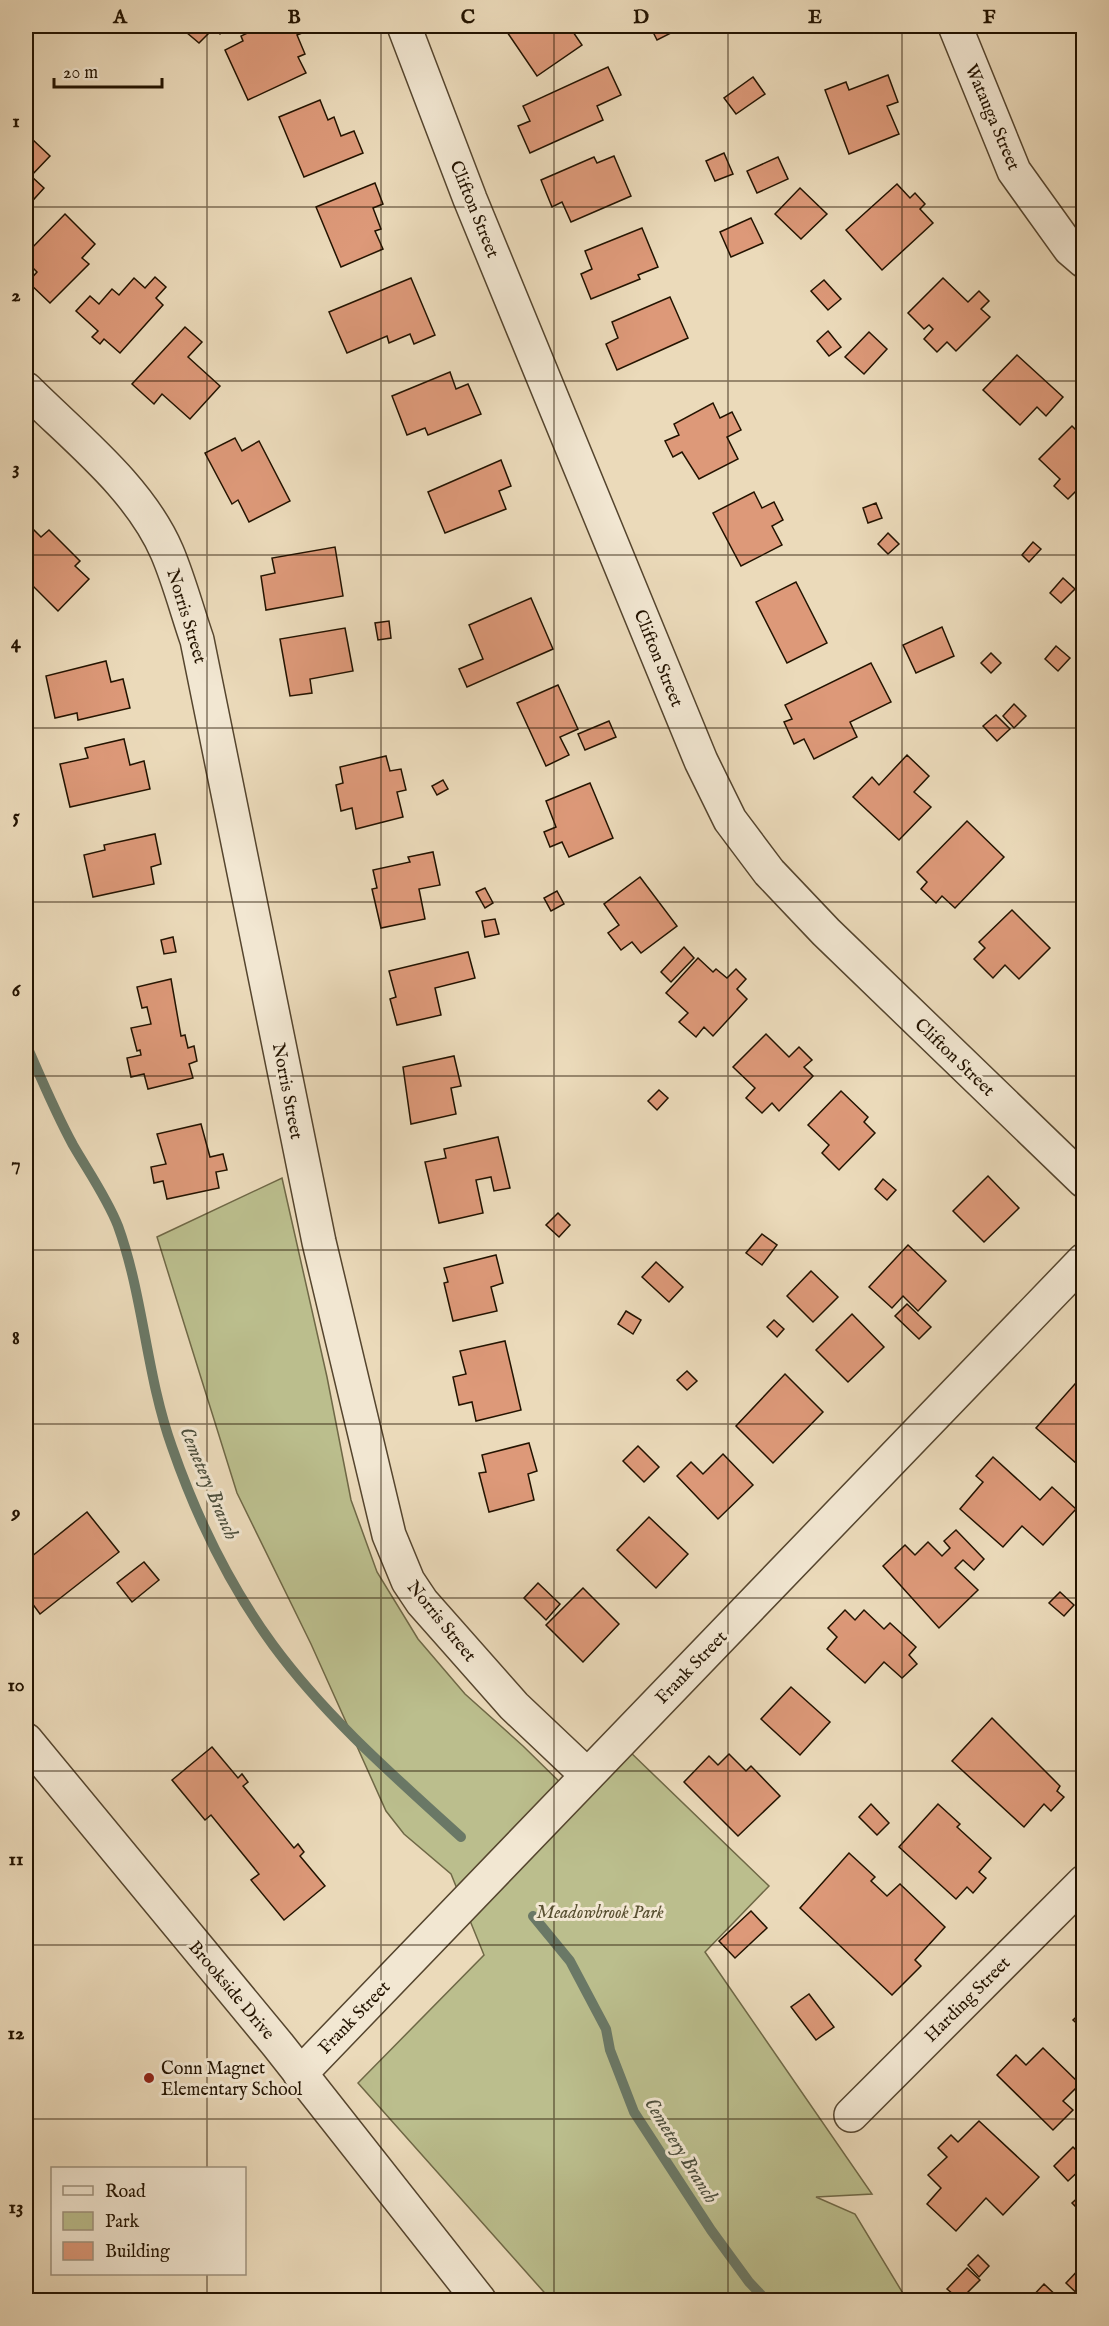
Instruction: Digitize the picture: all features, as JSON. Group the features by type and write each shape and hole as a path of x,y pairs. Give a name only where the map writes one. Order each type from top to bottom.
{"street":[{"name":"Clifton Street","path":"404,26 483,231 701,761 730,820 769,872 826,932 1083,1180"},
{"name":"Watauga Street","path":"955,26 1014,171 1070,249 1083,261"},
{"name":"Norris Street","path":"26,389 102,464 139,505 167,551 197,640 319,1242 389,1535 408,1581 422,1602 514,1706 587,1775"},
{"name":"Frank Street","path":"300,2074 1083,1260"},
{"name":"Brookside Drive","path":"26,1740 300,2074 478,2301"},
{"name":"Harding Street","path":"851,2115 1083,1882"}],"green space":[{"name":"Meadowbrook Park","path":"282,1178 327,1377 351,1500 377,1572 418,1639 465,1694 578,1800 627,1749 769,1886 705,1952 872,2194 816,2197 855,2214 907,2300 551,2300 358,2083 484,1955 451,1874 404,1834 386,1811 311,1644 237,1493 157,1237"}],"building":[{"path":"228,26 220,34 214,28 199,43 180,27"},
{"path":"262,26 305,26 307,31 297,35 305,54 298,57 306,73 248,100 225,50 243,41 241,36"},
{"path":"503,26 569,26 582,45 537,76"},
{"path":"650,26 667,26 671,33 657,40"},
{"path":"1067,26 1084,26 1084,40"},
{"path":"608,67 621,95 597,106 603,120 530,153 518,126 530,121 523,106"},
{"path":"888,75 898,102 887,106 899,134 849,154 825,90 846,82 849,90"},
{"path":"753,77 765,94 736,114 724,98"},
{"path":"320,100 328,120 334,117 341,136 354,131 363,153 304,177 279,117"},
{"path":"32,139 50,156 31,176 44,188 26,208 26,145"},
{"path":"724,153 733,174 715,181 706,161"},
{"path":"614,156 631,196 571,222 562,202 552,207 541,180 594,157 597,163"},
{"path":"778,157 788,179 757,193 747,171"},
{"path":"375,183 383,204 373,208 381,229 375,231 383,249 341,267 316,207"},
{"path":"897,184 910,198 915,193 925,204 920,209 933,223 882,270 846,230"},
{"path":"800,188 827,214 801,239 775,214"},
{"path":"65,214 95,244 82,258 89,264 50,303 28,282 37,272 26,261 26,254"},
{"path":"751,218 763,243 731,257 720,232"},
{"path":"642,228 658,267 638,275 640,279 591,299 581,274 592,269 585,251"},
{"path":"155,277 166,287 156,298 163,305 120,353 104,339 100,344 92,337 98,331 76,311 90,296 99,304 112,289 119,295 134,278 145,288"},
{"path":"411,278 435,335 414,344 410,334 389,343 387,336 347,353 329,312"},
{"path":"943,278 968,302 979,291 989,301 981,309 990,317 956,351 947,342 937,352 924,339 933,329 929,325 924,329 908,313"},
{"path":"824,280 841,299 828,310 811,291"},
{"path":"670,297 688,338 617,370 606,344 618,338 612,322"},
{"path":"185,327 202,342 188,357 220,386 190,419 162,394 154,404 132,384"},
{"path":"828,331 841,347 829,356 817,341"},
{"path":"869,332 887,349 864,374 845,357"},
{"path":"1017,355 1063,397 1046,416 1037,407 1020,425 983,390"},
{"path":"450,372 456,389 468,384 481,414 428,435 425,428 407,435 392,396"},
{"path":"713,403 720,418 732,412 741,430 727,437 738,459 699,479 682,452 673,457 665,441 679,435 674,424"},
{"path":"1072,426 1084,438 1084,500 1075,492 1068,499 1054,486 1060,479 1039,459"},
{"path":"235,438 242,451 259,441 290,501 249,522 238,500 232,504 205,453"},
{"path":"501,460 511,486 499,491 506,509 445,533 428,492"},
{"path":"754,492 762,508 774,502 783,520 772,526 782,545 741,566 713,513"},
{"path":"876,503 882,518 868,523 863,508"},
{"path":"33,529 41,537 49,530 80,561 75,566 89,579 58,611 32,585 26,592 26,536"},
{"path":"888,533 899,544 888,554 878,544"},
{"path":"1033,542 1041,549 1029,562 1022,555"},
{"path":"335,547 343,596 266,610 261,576 275,573 272,558"},
{"path":"1063,578 1075,589 1061,603 1050,593"},
{"path":"796,582 827,643 787,663 756,602"},
{"path":"531,598 553,649 467,687 459,669 483,659 469,625"},
{"path":"389,621 391,638 378,640 375,623"},
{"path":"942,627 954,656 916,673 903,645"},
{"path":"345,628 353,671 310,679 312,693 290,696 280,639"},
{"path":"1056,646 1070,658 1058,671 1045,659"},
{"path":"991,653 1001,663 991,673 981,663"},
{"path":"106,661 111,682 123,679 130,708 78,720 77,713 55,718 46,676"},
{"path":"871,663 891,702 850,722 857,737 814,759 804,739 794,744 784,722 792,719 785,705"},
{"path":"558,685 578,729 560,737 569,755 546,766 517,703"},
{"path":"1014,704 1026,716 1014,728 1003,716"},
{"path":"996,715 1010,729 997,741 983,726"},
{"path":"609,721 616,737 585,750 578,734"},
{"path":"124,739 130,765 144,761 150,789 70,807 60,764 88,758 85,748"},
{"path":"907,755 929,776 914,792 931,807 899,840 853,797 872,777 879,785"},
{"path":"386,756 390,771 401,769 406,790 397,792 403,817 356,829 352,808 341,811 336,785 343,783 340,767"},
{"path":"443,780 448,789 437,795 432,786"},
{"path":"590,783 613,838 569,857 562,842 550,847 544,832 556,827 546,801"},
{"path":"967,821 1004,857 955,908 942,896 936,903 921,889 927,882 917,872"},
{"path":"155,834 161,864 151,867 154,884 93,897 84,855 105,850 104,845"},
{"path":"433,852 440,885 419,889 425,919 381,928 372,889 377,888 373,870 410,862 408,857"},
{"path":"640,877 677,926 641,953 632,942 621,950 608,933 619,925 604,904"},
{"path":"485,888 493,903 485,908 476,892"},
{"path":"557,891 564,904 551,911 544,898"},
{"path":"1012,910 1050,948 1019,979 1005,965 993,978 974,959 985,948 979,942"},
{"path":"495,919 499,934 485,937 482,921"},
{"path":"173,937 176,952 164,954 161,940"},
{"path":"684,947 694,958 671,982 661,972"},
{"path":"468,952 475,978 435,988 441,1015 397,1025 390,999 396,997 389,971"},
{"path":"698,958 713,972 716,969 727,978 736,969 746,979 737,989 747,999 713,1036 704,1027 696,1037 679,1022 688,1013 666,993"},
{"path":"171,979 181,1036 185,1035 188,1048 194,1046 197,1061 189,1064 193,1078 148,1089 144,1074 131,1077 127,1058 141,1055 140,1050 137,1051 131,1028 151,1024 147,1007 142,1008 137,987"},
{"path":"766,1034 789,1057 799,1047 812,1060 804,1067 813,1076 779,1111 772,1103 762,1113 746,1098 755,1088 733,1067"},
{"path":"454,1056 461,1086 451,1088 456,1114 411,1124 403,1067"},
{"path":"659,1090 668,1098 657,1110 648,1101"},
{"path":"841,1091 868,1117 864,1122 875,1133 839,1170 822,1153 829,1145 808,1125"},
{"path":"201,1124 210,1157 223,1154 227,1170 216,1172 219,1188 167,1199 163,1181 154,1183 151,1167 166,1164 157,1134"},
{"path":"498,1137 510,1188 494,1191 491,1177 476,1180 483,1213 439,1223 425,1162 446,1158 444,1149"},
{"path":"988,1176 1019,1208 984,1242 953,1211"},
{"path":"883,1179 896,1190 887,1200 875,1189"},
{"path":"558,1213 570,1225 559,1237 546,1225"},
{"path":"762,1234 777,1245 762,1265 746,1253"},
{"path":"908,1245 946,1281 918,1311 903,1296 892,1308 869,1287"},
{"path":"496,1255 503,1283 491,1287 497,1311 453,1321 444,1283 448,1282 444,1268"},
{"path":"656,1262 683,1287 669,1302 642,1277"},
{"path":"811,1271 838,1297 813,1322 787,1296"},
{"path":"907,1304 931,1327 919,1339 895,1316"},
{"path":"626,1311 641,1320 633,1334 618,1324"},
{"path":"852,1314 884,1347 848,1382 816,1350"},
{"path":"774,1320 784,1329 777,1337 767,1327"},
{"path":"505,1341 521,1410 476,1421 472,1402 459,1405 453,1377 466,1374 460,1351"},
{"path":"687,1371 697,1381 687,1390 677,1380"},
{"path":"785,1374 823,1412 773,1463 736,1426"},
{"path":"1082,1376 1084,1378 1084,1470 1036,1428"},
{"path":"529,1443 537,1471 528,1474 534,1500 489,1512 479,1473 486,1472 482,1455"},
{"path":"638,1446 659,1467 644,1482 623,1461"},
{"path":"723,1454 753,1485 718,1519 677,1476 691,1462 703,1474"},
{"path":"993,1457 1040,1500 1052,1487 1076,1509 1043,1545 1022,1526 1003,1547 960,1509 983,1482 976,1476"},
{"path":"87,1512 119,1552 40,1614 26,1595 26,1561"},
{"path":"649,1517 688,1554 656,1588 617,1550"},
{"path":"956,1530 984,1559 974,1570 963,1560 955,1568 978,1590 939,1628 883,1566 905,1545 915,1555 928,1542 942,1556 950,1548 944,1541"},
{"path":"144,1562 159,1580 132,1602 117,1583"},
{"path":"538,1583 560,1604 546,1620 524,1598"},
{"path":"583,1588 619,1624 583,1662 546,1625"},
{"path":"1060,1592 1074,1605 1064,1616 1049,1603"},
{"path":"845,1610 855,1620 864,1610 884,1629 890,1623 916,1647 909,1655 917,1664 902,1678 884,1662 865,1683 827,1649 837,1637 828,1628"},
{"path":"791,1687 830,1722 800,1755 761,1719"},
{"path":"992,1718 1060,1786 1057,1791 1064,1797 1051,1811 1044,1804 1024,1827 952,1761"},
{"path":"212,1747 238,1778 242,1774 248,1782 243,1786 294,1848 298,1844 304,1852 300,1856 325,1886 284,1920 251,1880 259,1874 211,1815 205,1820 172,1780"},
{"path":"729,1754 746,1771 751,1766 780,1796 738,1836 684,1782 709,1756 718,1765"},
{"path":"871,1804 889,1823 877,1835 859,1817"},
{"path":"938,1804 960,1824 957,1827 991,1858 979,1872 986,1878 973,1893 967,1887 956,1899 899,1847"},
{"path":"849,1853 875,1877 871,1881 887,1896 900,1884 945,1927 915,1960 921,1966 892,1995 800,1908"},
{"path":"751,1911 767,1928 735,1958 719,1941"},
{"path":"809,1994 834,2027 816,2040 791,2007"},
{"path":"1084,2010 1084,2030 1073,2020"},
{"path":"1043,2048 1080,2084 1063,2101 1073,2110 1053,2130 997,2075 1016,2055 1026,2065"},
{"path":"979,2121 1039,2177 1003,2215 986,2198 956,2231 927,2204 941,2188 928,2175 947,2157 938,2148 951,2135 958,2142"},
{"path":"1073,2147 1084,2158 1084,2166 1068,2181 1054,2166"},
{"path":"1084,2192 1084,2215 1072,2203"},
{"path":"978,2255 989,2266 979,2277 968,2265"},
{"path":"1084,2264 1084,2300 1066,2283"},
{"path":"967,2268 980,2280 960,2300 947,2289"},
{"path":"1044,2284 1061,2300 1029,2300"}],"waterway":[{"name":"Cemetery Branch","path":"26,1044 66,1133 103,1195 118,1226 134,1281 163,1420 192,1499 228,1575 273,1645 315,1697 362,1746 461,1837"},
{"name":"Cemetery Branch","path":"533,1916 570,1961 606,2029 610,2050 634,2112 711,2230 749,2282 766,2300"}],"place":[{"name":"Conn Magnet Elementary School","path":"149,2078"}]}
